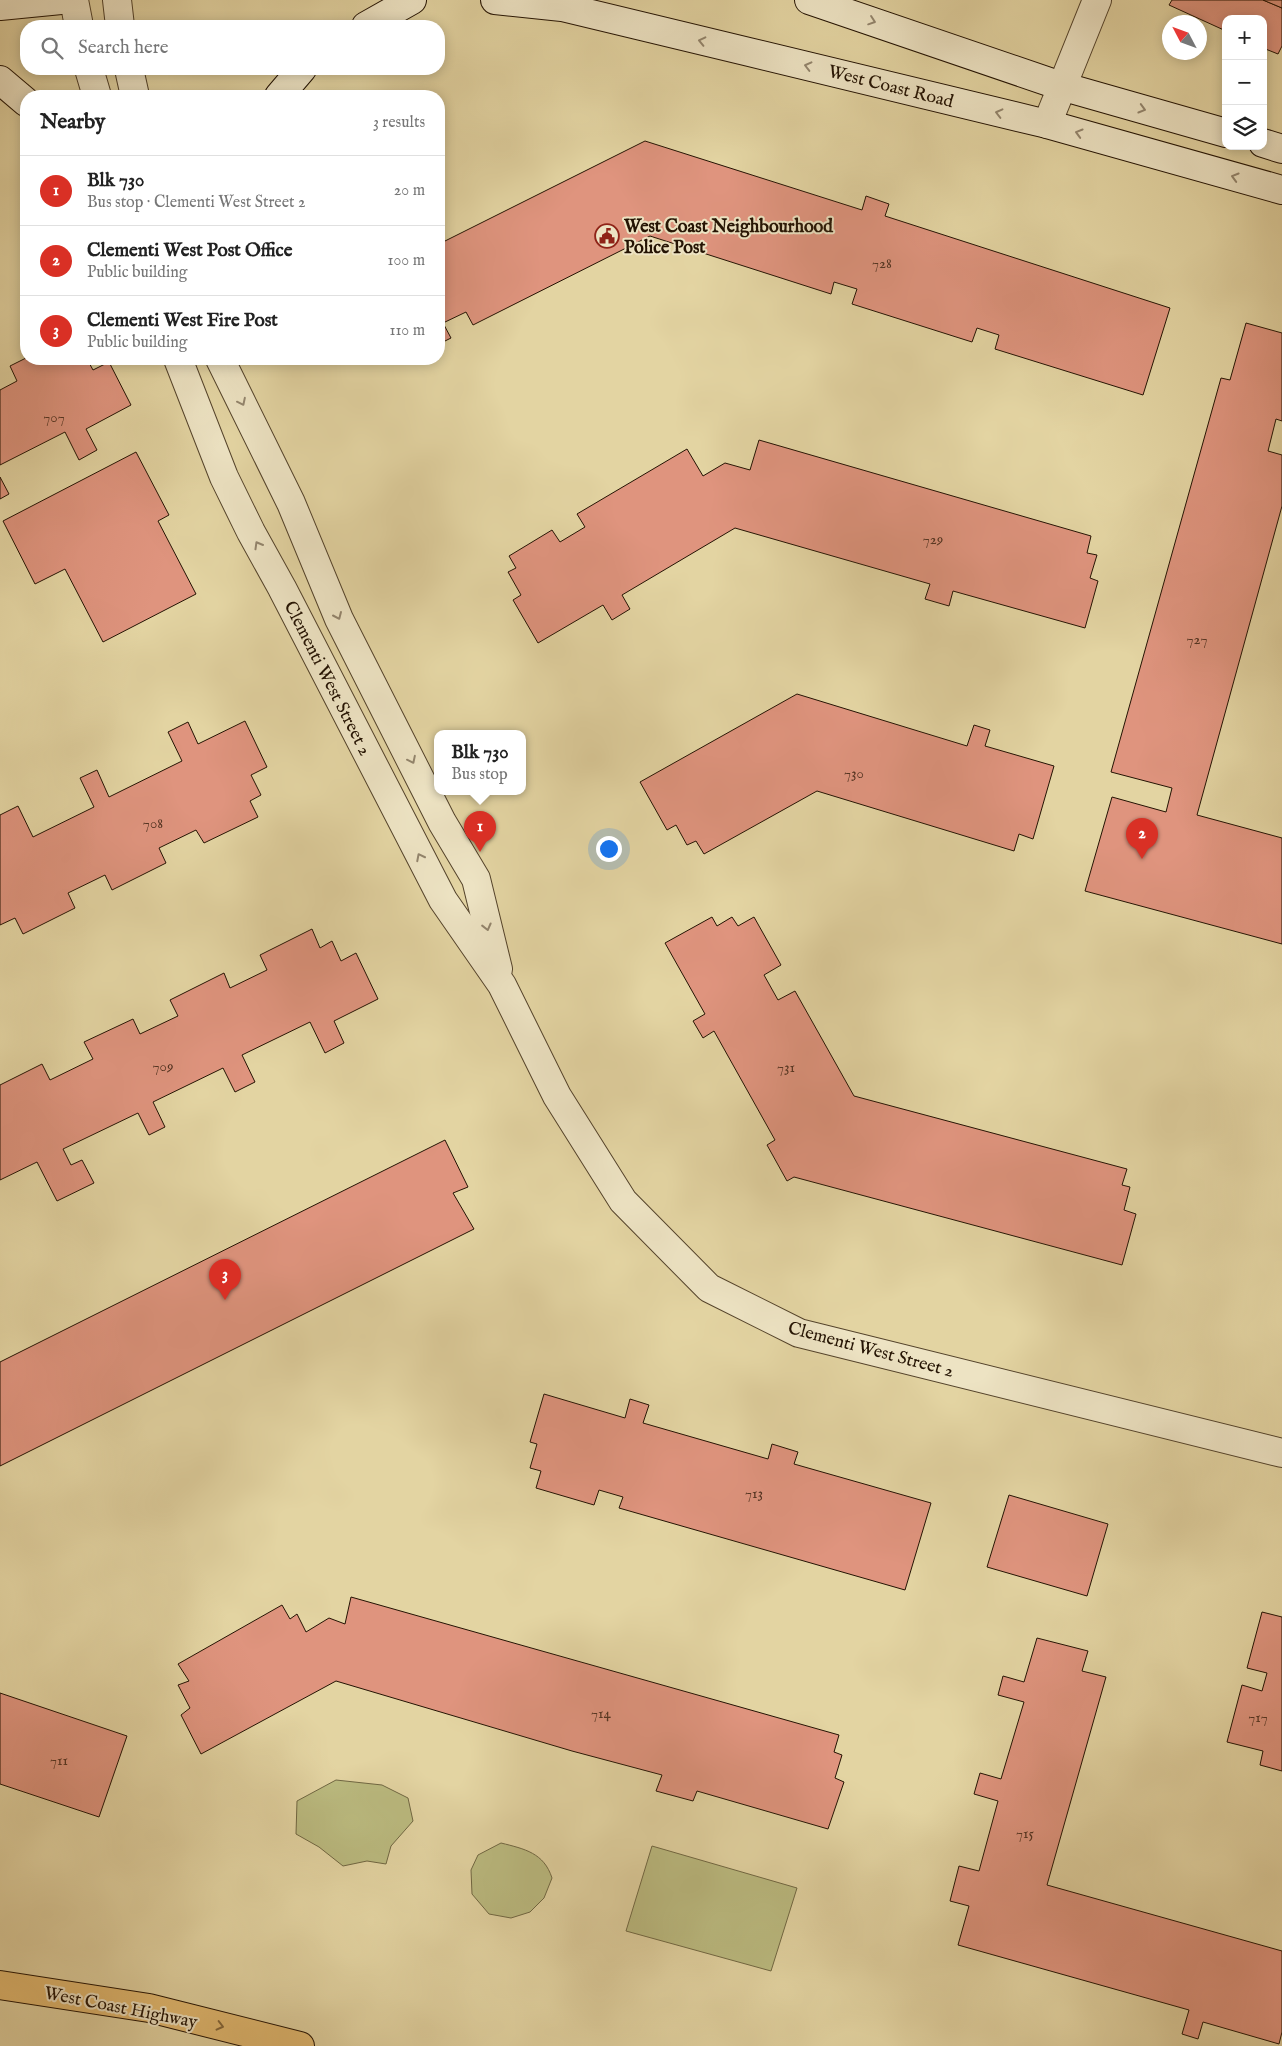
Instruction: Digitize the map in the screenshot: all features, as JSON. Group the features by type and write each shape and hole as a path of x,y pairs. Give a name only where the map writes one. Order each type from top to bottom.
{"highway":[{"name":"West Coast Highway","path":"0,1985 149,2008 300,2046"}],"street":[{"path":"0,6 61,0"},
{"path":"74,0 78,20"},
{"path":"117,0 119,20"},
{"path":"377,20 412,0"},
{"name":"West Coast Road","path":"495,0 562,7 1047,124 1282,190"},
{"path":"809,0 1061,86 1222,132"},
{"path":"1047,124 1097,0"},
{"path":"92,75 95,90"},
{"path":"130,75 133,90"},
{"path":"284,90 297,75"},
{"path":"0,80 20,97"},
{"path":"1267,144 1282,149"},
{"name":"Clementi West Street 2","path":"180,365 218,462 251,532 282,588 443,900 502,985 557,1096 623,1201 709,1288 799,1333 1282,1453"},
{"name":"Clementi West Street 2","path":"223,365 291,502 339,619 442,822 476,879 502,985"}],"green space":[{"path":"336,1780 382,1785 408,1798 413,1821 391,1846 386,1864 367,1861 343,1866 319,1847 296,1834 297,1801"},
{"path":"501,1843 532,1853 544,1863 552,1878 544,1898 530,1912 511,1918 489,1914 472,1894 471,1870 478,1855"},
{"path":"652,1846 797,1888 771,1971 626,1931"}],"building":[{"path":"1172,0 1263,0 1282,8 1282,46 1278,54 1267,50 1267,15 1222,15 1222,29 1207,22 1207,15 1191,15 1169,5"},
{"path":"1263,0 1282,0 1282,8"},
{"path":"645,141 862,210 866,196 889,204 885,216 1170,308 1143,395 995,349 999,335 977,328 972,342 852,304 857,289 834,282 831,294 650,236 473,325 466,312 445,322 445,241"},
{"path":"1246,323 1282,333 1282,421 1276,419 1268,451 1282,455 1282,506 1197,815 1282,838 1282,944 1085,891 1112,797 1166,812 1172,788 1111,772 1221,378 1230,380"},
{"path":"445,327 451,338 445,341"},
{"path":"20,361 20,365 90,365 93,370 103,365 111,365 131,405 86,429 97,450 79,460 65,432 0,465 0,390 17,381 10,366"},
{"path":"759,440 1091,536 1087,553 1097,555 1090,578 1098,581 1085,628 953,591 949,606 925,599 930,584 735,528 622,595 630,609 612,620 603,605 538,643 513,600 521,595 508,572 516,568 509,556 552,530 560,542 585,527 577,514 687,449 703,476 725,463 750,470"},
{"path":"136,452 169,515 158,521 196,594 103,642 65,569 35,584 3,521"},
{"path":"0,477 9,494 0,499"},
{"path":"797,694 967,746 974,725 990,730 985,746 1054,766 1033,839 1019,834 1014,851 817,791 704,854 696,841 687,845 676,825 667,830 640,782"},
{"path":"245,721 267,767 251,775 261,795 250,801 258,817 204,843 196,830 159,848 166,863 112,890 105,875 68,893 75,908 23,934 15,918 0,925 0,815 18,806 33,837 94,807 80,778 97,770 109,797 182,761 168,732 188,722 198,744"},
{"path":"712,917 717,926 732,917 738,926 754,917 781,965 764,975 778,1000 795,991 854,1096 1127,1169 1122,1185 1130,1187 1124,1210 1136,1214 1122,1265 794,1177 787,1181 767,1145 775,1140 714,1031 703,1038 693,1021 705,1014 665,943"},
{"path":"312,929 320,948 332,941 341,961 356,953 378,999 334,1021 344,1043 325,1053 310,1022 242,1055 255,1082 235,1092 223,1068 153,1102 165,1127 149,1135 138,1113 63,1149 71,1165 82,1160 94,1183 57,1201 37,1162 0,1180 0,1085 42,1064 50,1080 93,1059 84,1042 133,1019 140,1034 178,1016 170,1000 224,973 230,988 267,970 260,955"},
{"path":"445,1140 468,1187 453,1193 474,1229 0,1466 0,1362"},
{"path":"544,1394 625,1418 630,1399 649,1405 643,1423 768,1459 772,1444 798,1452 794,1464 931,1503 905,1590 619,1508 623,1497 599,1490 594,1505 536,1488 541,1471 530,1468 537,1444 530,1442"},
{"path":"1009,1495 1108,1524 1087,1596 987,1567"},
{"path":"351,1597 839,1735 834,1752 842,1755 835,1778 844,1782 828,1829 697,1791 693,1801 656,1791 662,1775 572,1751 336,1681 201,1754 181,1715 190,1708 178,1685 189,1681 178,1664 282,1605 290,1619 297,1614 306,1632 329,1618 345,1624"},
{"path":"1262,1612 1282,1617 1282,1771 1260,1765 1263,1751 1227,1742 1242,1685 1262,1691 1267,1673 1247,1668"},
{"path":"1037,1638 1088,1651 1082,1671 1106,1677 1047,1885 1282,1951 1282,2032 1279,2044 1203,2022 1198,2039 1182,2034 1189,2010 958,1945 969,1906 950,1901 959,1866 979,1871 998,1801 974,1794 980,1773 1001,1779 1024,1702 998,1695 1003,1676 1024,1682"},
{"path":"0,1693 127,1736 99,1817 0,1784"}],"place":[{"name":"West Coast Neighbourhood Police Post","path":"607,236"},
{"name":"Blk 730","path":"480,852"},
{"name":"Clementi West Post Office","path":"1142,859"},
{"name":"Clementi West Fire Post","path":"225,1300"}]}
